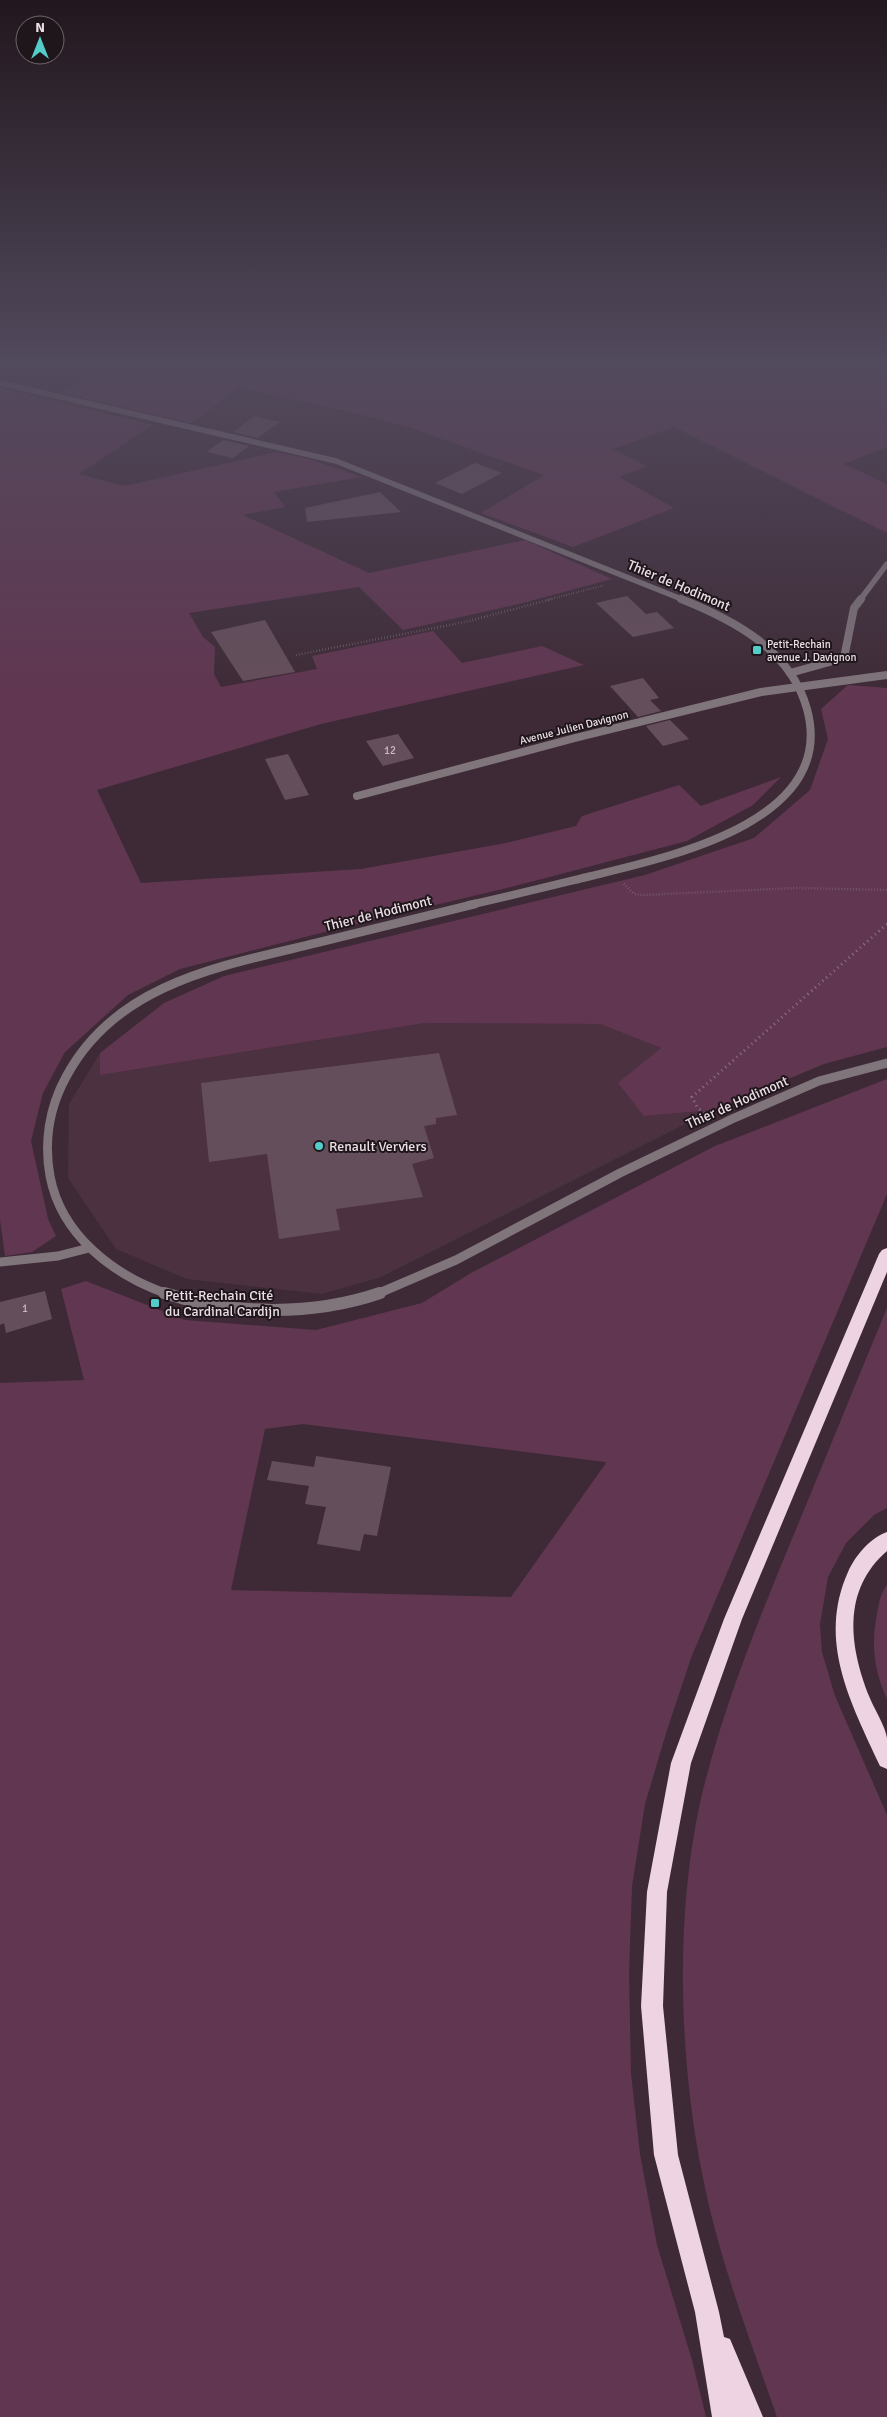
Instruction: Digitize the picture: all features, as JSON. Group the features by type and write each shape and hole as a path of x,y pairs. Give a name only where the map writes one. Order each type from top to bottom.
{"highway":[{"path":"724,2417 707,2312 666,2154 652,2006 657,1892 681,1763 733,1619 887,1254"},
{"path":"887,1540 872,1552 858,1570 845,1602 845,1629 851,1676 887,1759"},
{"path":"707,2312 750,2417"}],"street":[{"name":"Thier de Hodimont","path":"365,473 698,606 729,621 786,665 807,701 812,725 810,753 801,777 783,799 718,840 656,860 241,961 180,978 126,1008 76,1058 55,1097 47,1129 48,1170 60,1209 89,1248 123,1274 162,1292 205,1303 258,1308 309,1308 345,1304 402,1285 717,1125 820,1081 887,1062"},
{"path":"790,673 844,658 854,608 887,564"},
{"name":"Avenue Julien Davignon","path":"357,796 575,738 761,692 887,675"},
{"path":"0,1262 58,1256 89,1248"}],"path":[{"path":"296,655 465,622 546,602 628,578"},
{"path":"614,870 629,891 643,895 752,888 887,890"},
{"path":"717,1125 697,1106 692,1097 887,924"}],"shaded area":[{"path":"0,473 81,473 79,474 124,486 183,473 350,473 362,477 274,492 285,507 243,515 369,573 525,540 612,579 523,603 403,630 359,587 189,613 203,637 215,647 214,674 221,687 317,669 312,656 433,631 462,663 542,646 584,665 321,724 97,790 141,883 361,869 506,843 576,826 582,816 679,785 701,806 781,777 753,805 687,841 515,886 180,969 128,995 65,1052 43,1093 31,1141 48,1219 56,1236 32,1252 5,1256 0,1220"},
{"path":"538,473 630,473 619,477 674,508 573,547 481,513 544,475"},
{"path":"766,473 863,473 887,484 887,533"},
{"path":"848,685 887,688 887,1047 824,1064 713,1110 644,1116 618,1083 661,1048 600,1024 425,1023 100,1075 100,1053 164,1003 224,976 645,875 754,838 810,790 828,739 821,709"},
{"path":"425,1023 600,1024 661,1048 644,1116 713,1110 381,1277 322,1294 187,1279 116,1249 68,1178 69,1104 100,1053 100,1075"},
{"path":"887,1079 887,1194 691,1658 645,1804 632,1886 629,1973 631,2074 640,2154 657,2245 692,2360 706,2417 0,2417 0,1383 84,1380 61,1289 86,1281 185,1320 316,1330 422,1303 471,1273 715,1146","holes":["303,1424 605,1462 511,1597 231,1590 265,1429"]},
{"path":"887,1308 887,1508 874,1515 846,1543 828,1577 820,1624 822,1652 835,1696 887,1815 887,2417 777,2417 725,2266 709,2204 694,2129 688,2082 683,1988 687,1893 692,1847 700,1803 729,1702 765,1604"},
{"path":"887,1585 887,1699 879,1678 874,1636 879,1602"}],"building":[{"path":"455,473 502,473 462,494 435,483"},
{"path":"380,492 401,512 307,522 305,508"},
{"path":"627,596 646,614 657,612 674,628 633,637 596,603"},
{"path":"265,620 295,672 243,681 211,632"},
{"path":"643,678 659,698 650,700 661,711 638,717 610,686"},
{"path":"670,720 689,739 663,746 646,726"},
{"path":"398,734 414,758 383,766 366,741"},
{"path":"288,754 309,795 285,800 265,759"},
{"name":"Renault Verviers","path":"439,1053 457,1115 436,1118 436,1124 424,1126 434,1158 412,1164 423,1197 336,1209 340,1230 279,1239 267,1154 209,1162 201,1083"},
{"path":"45,1291 52,1319 6,1333 4,1323 0,1325 0,1302"},
{"path":"316,1456 391,1467 377,1536 364,1534 360,1551 317,1544 326,1507 305,1504 309,1486 267,1480 272,1461 314,1467"}],"place":[{"name":"Petit-Rechain avenue J. Davignon","path":"757,650"},
{"name":"Renault Verviers","path":"319,1146"},
{"name":"Petit-Rechain Cité du Cardinal Cardijn","path":"155,1303"}]}
